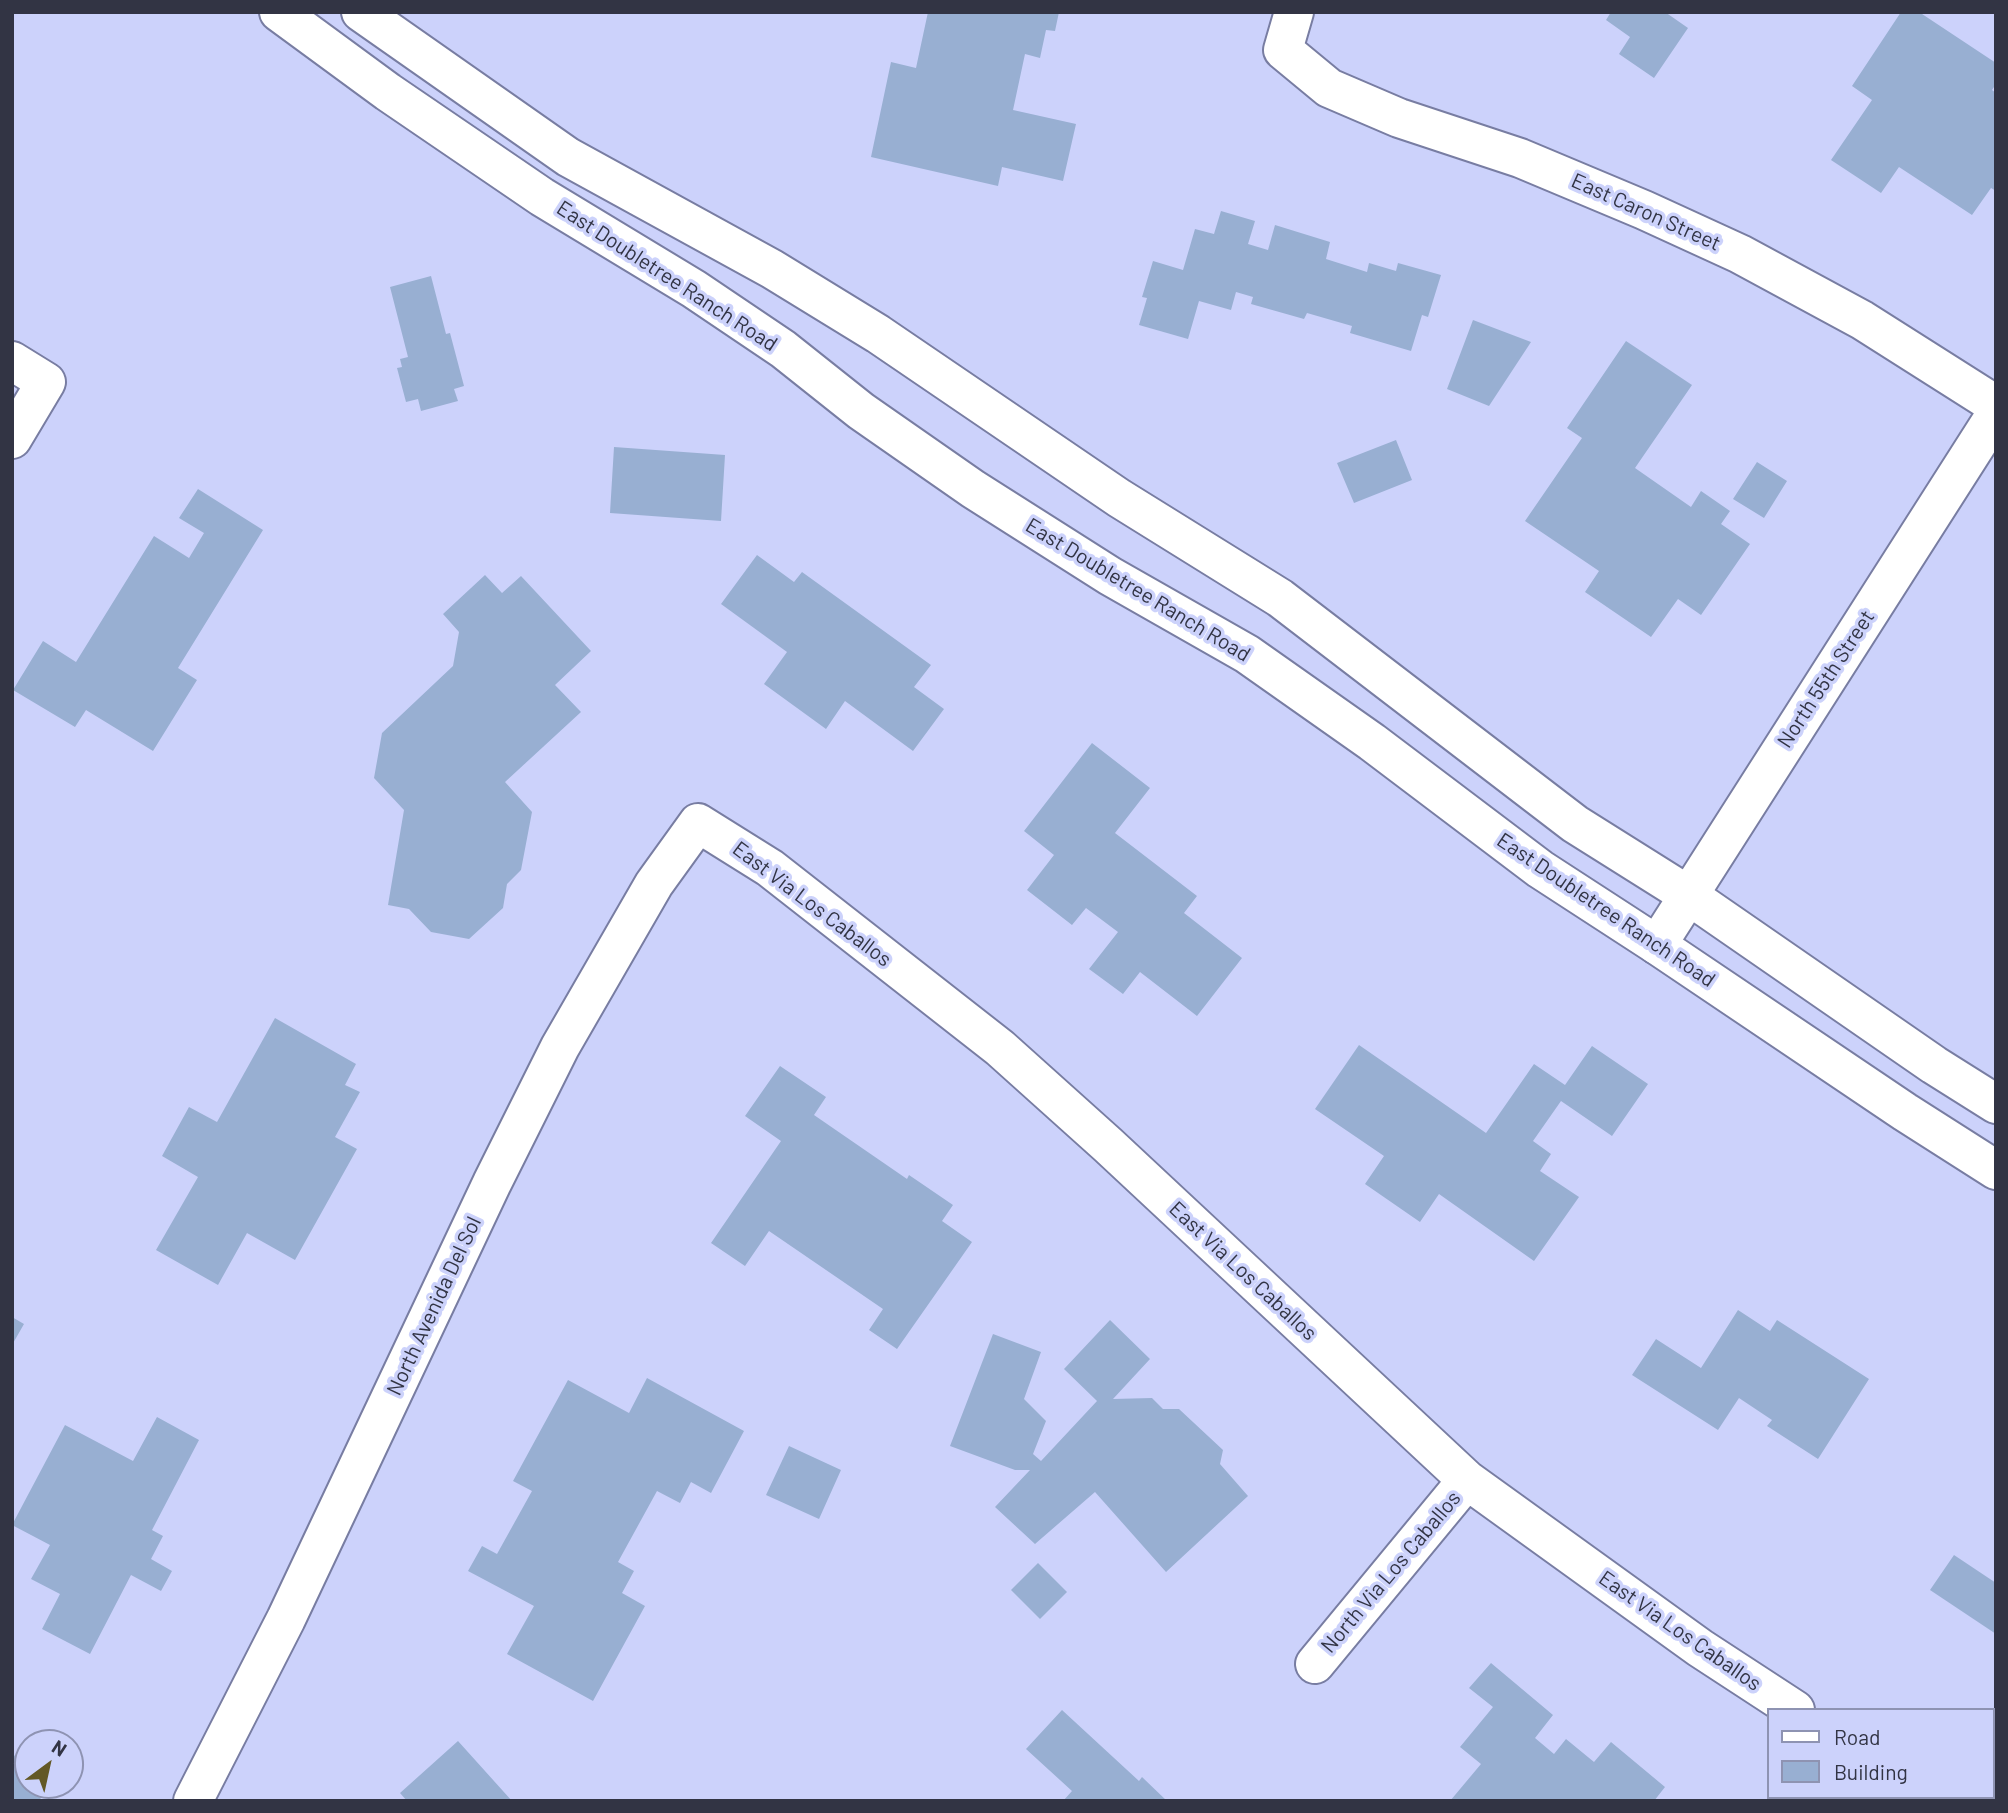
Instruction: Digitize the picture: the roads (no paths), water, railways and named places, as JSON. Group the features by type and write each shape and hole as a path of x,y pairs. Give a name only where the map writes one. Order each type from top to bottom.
{"street":[{"name":"East Doubletree Ranch Road","path":"279,12 324,25 388,92 542,197 716,304 783,349 861,411 973,489 1110,576 1247,654 1372,741 1541,869 1996,1170"},
{"path":"360,12 568,157 772,269 878,334 1119,498 1280,598 1575,824 1688,895 1934,1065 1996,1104"},
{"name":"East Caron Street","path":"1294,12 1283,50 1329,88 1399,118 1520,158 1741,254 1862,320 1996,405"},
{"path":"12,361 46,382 12,439"},
{"name":"North 55th Street","path":"1657,945 1996,414"},
{"name":"East Via Los Caballos","path":"698,823 770,868 1000,1048 1108,1145 1467,1480 1700,1648 1792,1708"},
{"name":"North Avenida Del Sol","path":"192,1801 286,1619 492,1183 560,1047 654,884 698,823"},
{"name":"North Via Los Caballos","path":"1315,1664 1467,1480"}]}
